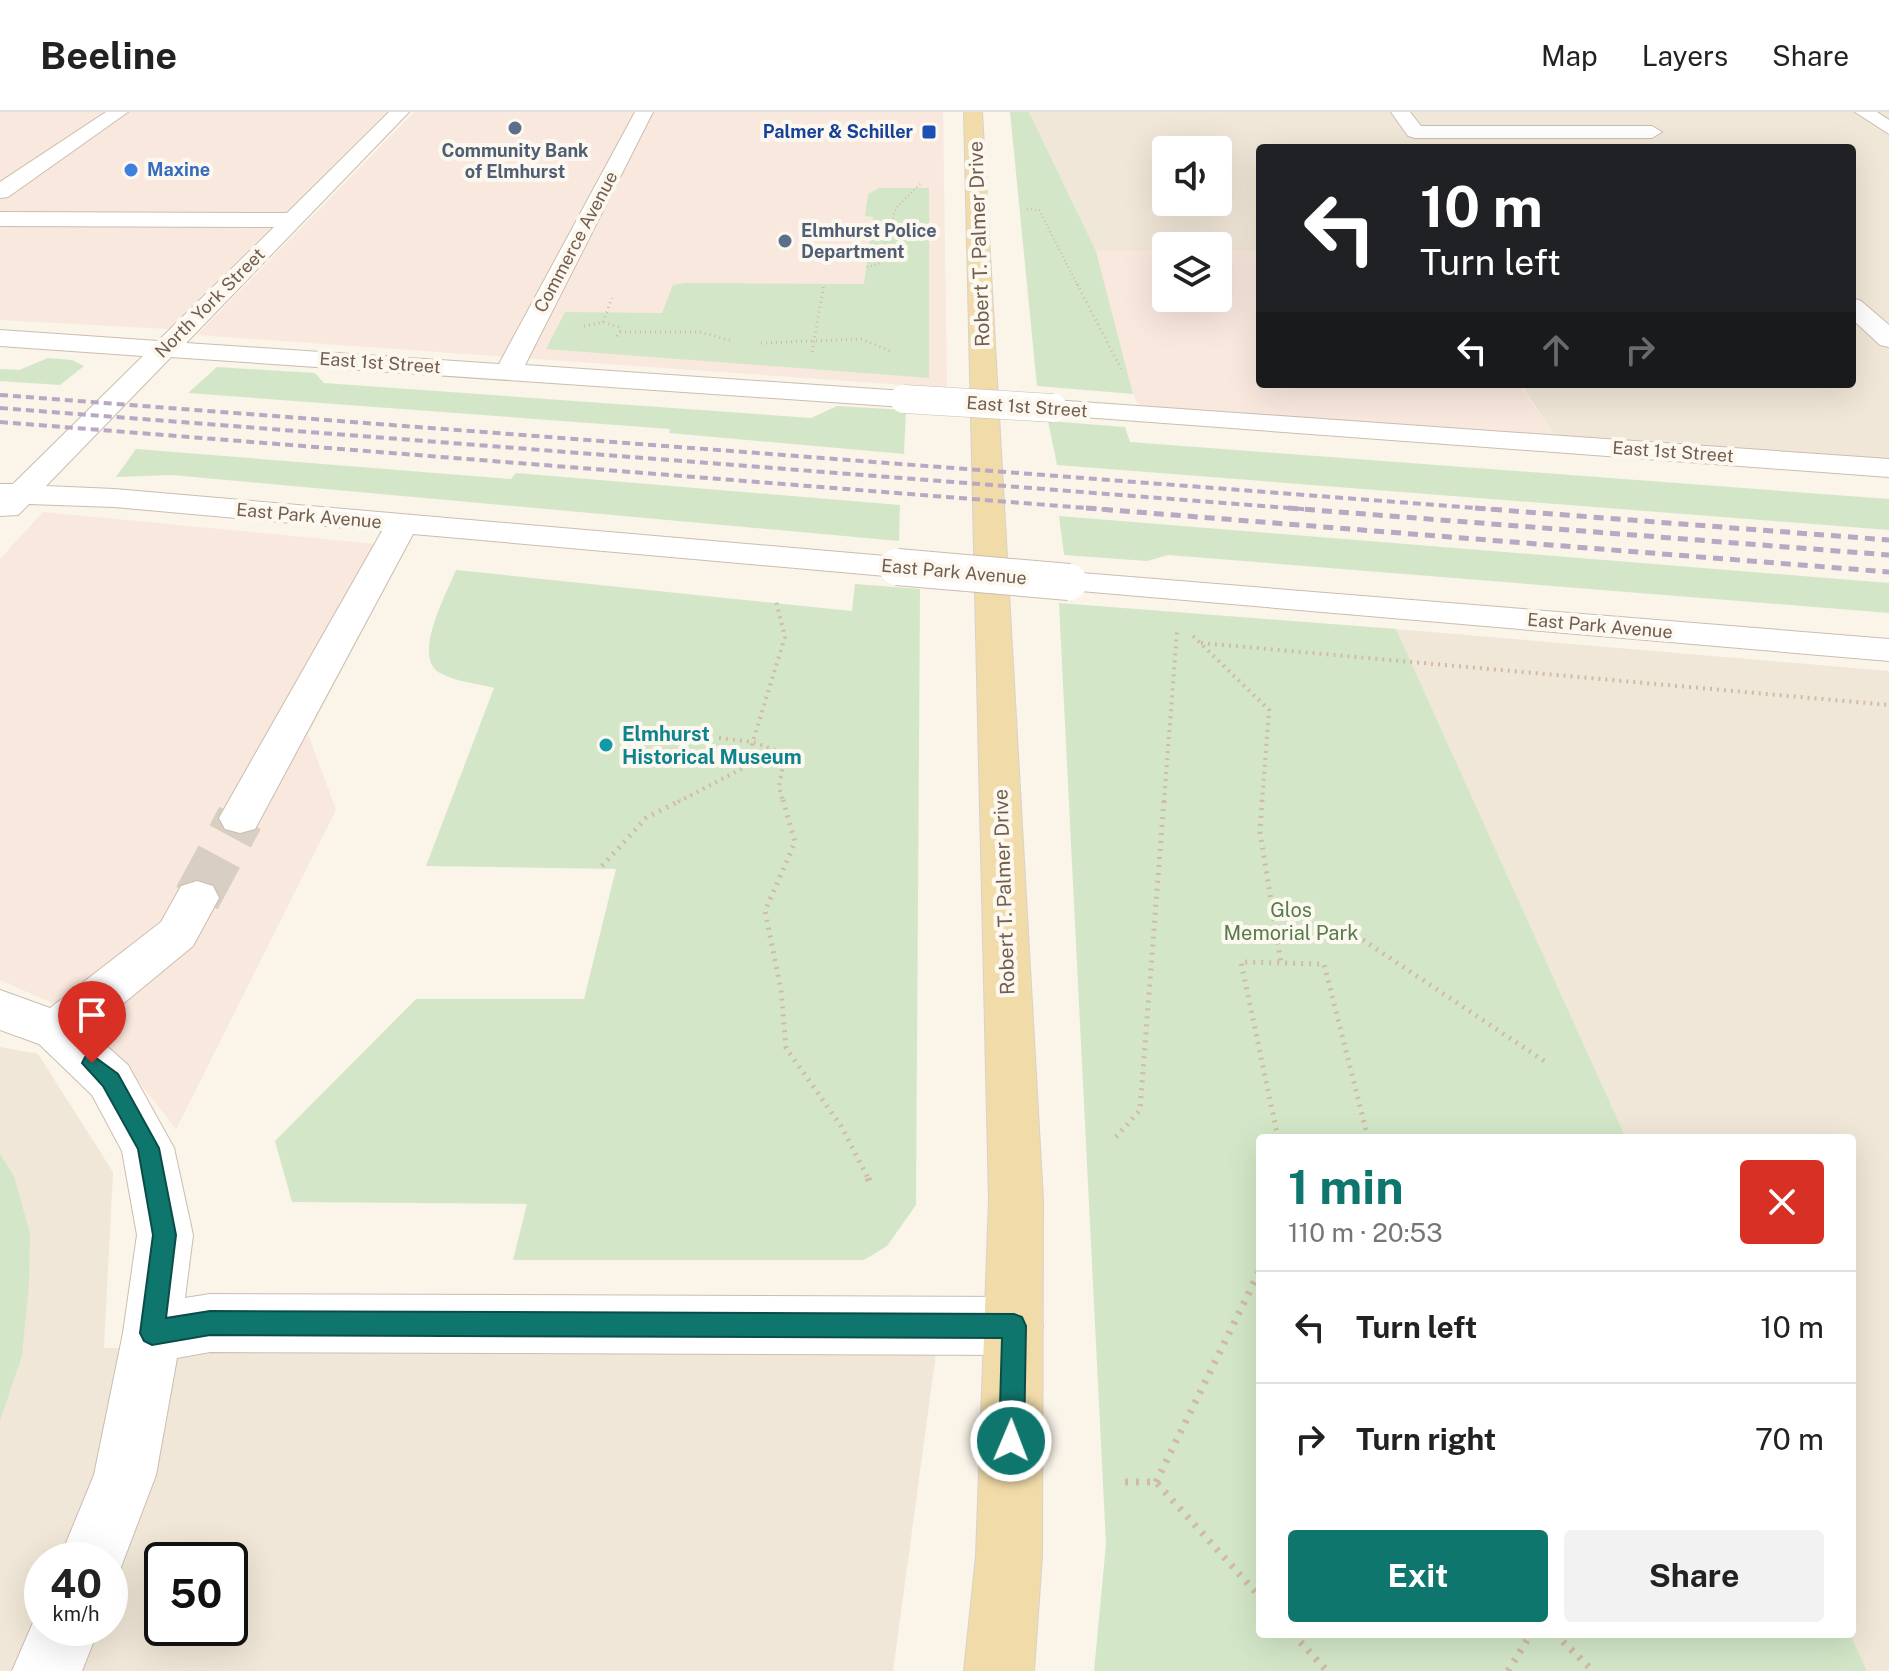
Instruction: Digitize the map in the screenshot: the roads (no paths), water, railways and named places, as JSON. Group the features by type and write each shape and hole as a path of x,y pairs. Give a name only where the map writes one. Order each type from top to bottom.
{"main road":[{"name":"Robert T. Palmer Drive","path":"973,112 1016,1200 1009,1556 999,1671"}],"street":[{"path":"0,192 119,112"},
{"name":"North York Street","path":"7,500 165,348 400,112"},
{"name":"Commerce Avenue","path":"508,372 644,112"},
{"path":"1400,112 1415,132 1652,132"},
{"path":"1576,112 1597,132"},
{"path":"1629,112 1666,144"},
{"path":"1864,112 1889,128"},
{"path":"0,219 292,220"},
{"path":"1856,310 1889,339"},
{"name":"East 1st Street","path":"0,338 1053,408 1889,468"},
{"name":"East Park Avenue","path":"7,500 114,498 1069,582 1178,606 1889,650"},
{"path":"240,818 402,524"},
{"path":"56,1030 177,934 197,898"},
{"path":"0,1010 56,1030 110,1080 148,1148 165,1235 152,1333 125,1475 99,1542"},
{"path":"152,1333 210,1323 1014,1326"},
{"path":"47,1671 57,1646"}],"tunnel":[{"path":"197,898 240,818"}],"railway":[{"path":"0,395 1487,509"},
{"path":"0,408 1314,510"},
{"path":"0,422 1111,510"},
{"path":"1086,508 1889,572"},
{"path":"1288,508 1889,555"},
{"path":"1475,508 1487,509"},
{"path":"1487,509 1501,510"},
{"path":"1487,509 1889,540"}],"place":[{"name":"Community Bank of Elmhurst","path":"515,128"},
{"name":"Palmer & Schiller","path":"929,132"},
{"name":"Maxine","path":"131,170"},
{"name":"Elmhurst Police Department","path":"785,241"},
{"name":"Elmhurst Historical Museum","path":"606,745"}],"park label":[{"name":"Glos Memorial Park","path":"1291,922"}]}
